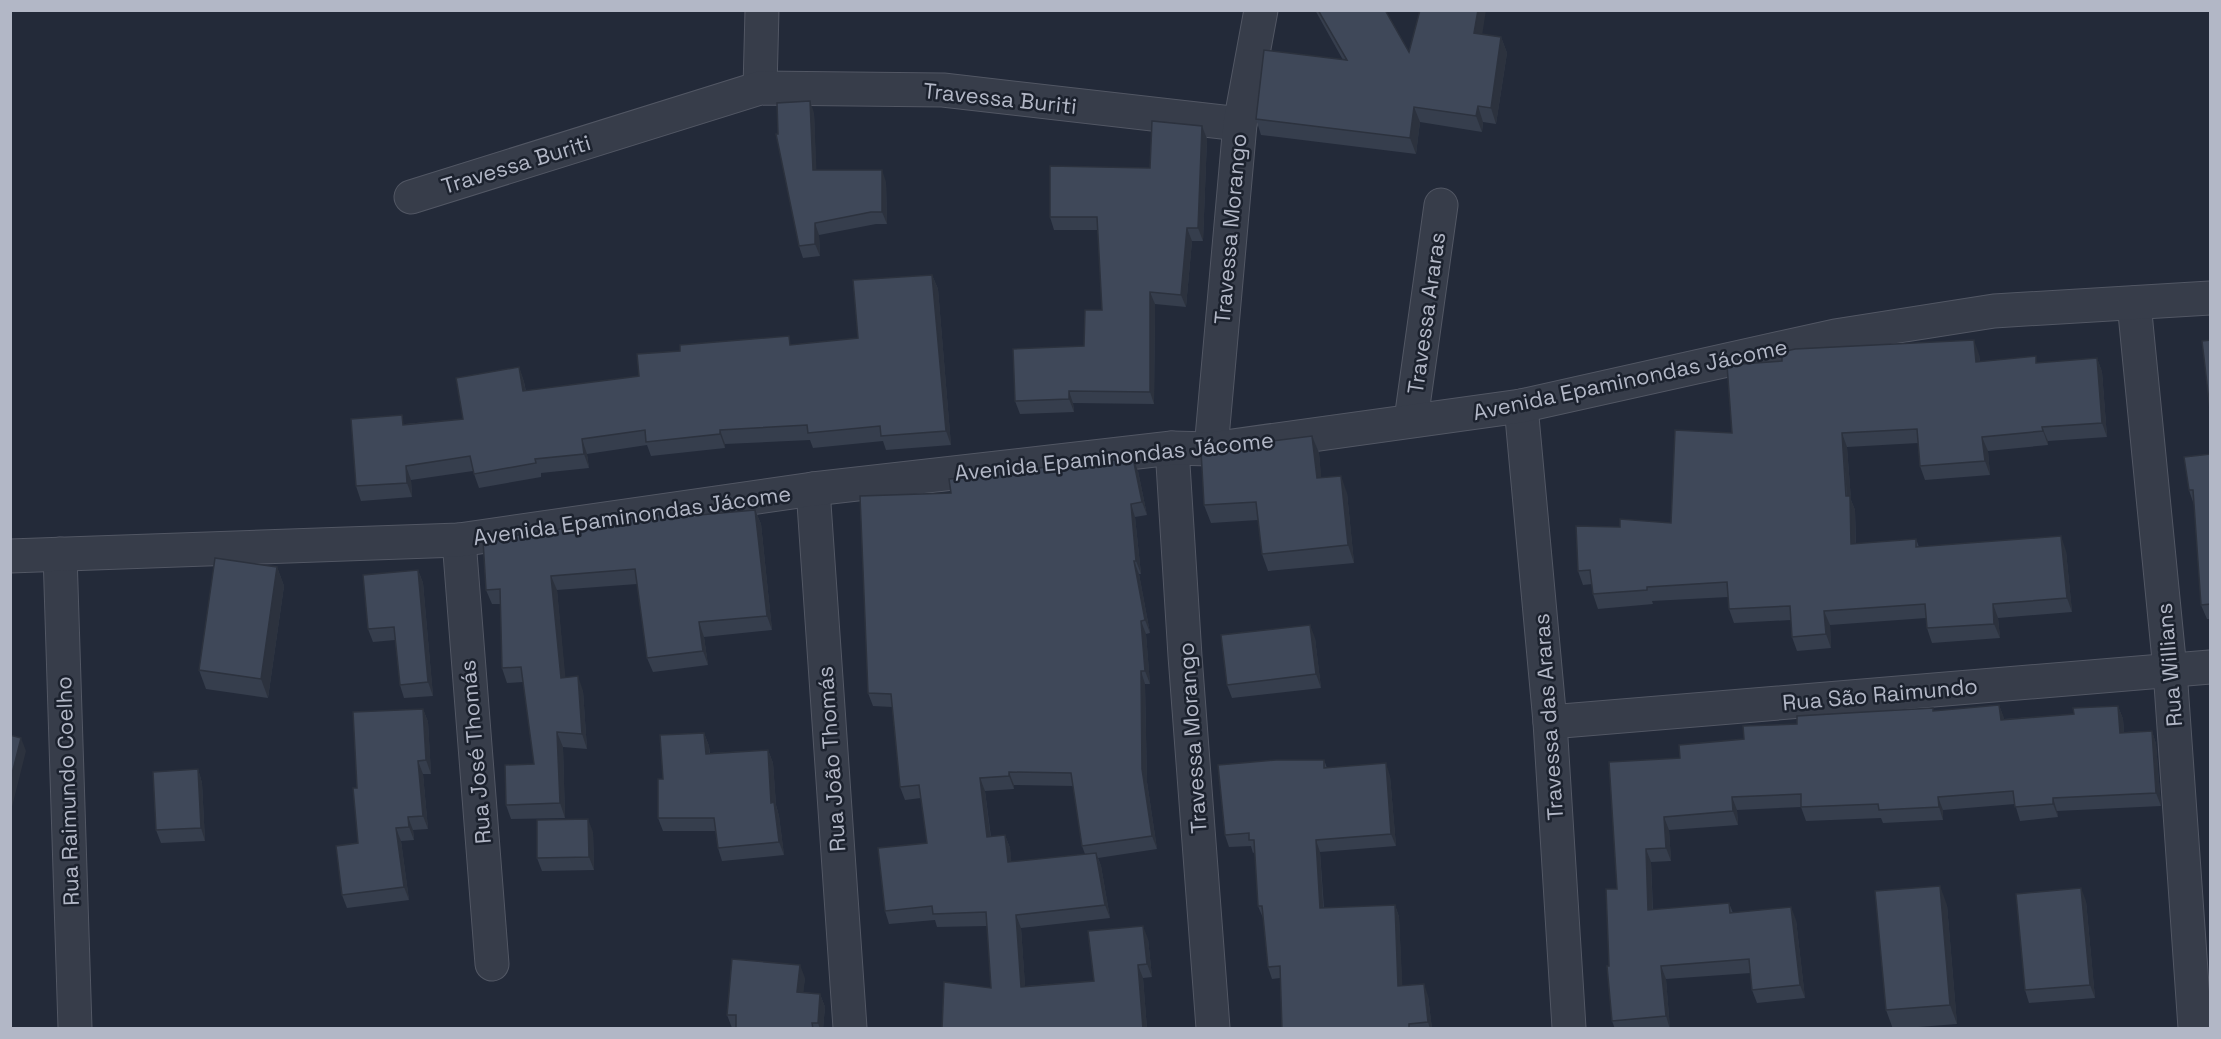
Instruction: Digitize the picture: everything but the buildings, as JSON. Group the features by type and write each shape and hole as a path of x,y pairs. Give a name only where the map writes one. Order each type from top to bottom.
{"street":[{"path":"760,88 762,10"},
{"name":"Travessa Morango","path":"1211,449 1240,124 1261,10"},
{"name":"Travessa Buriti","path":"411,196 760,88 944,90 1240,124"},
{"name":"Travessa Araras","path":"1411,420 1441,206"},
{"name":"Avenida Epaminondas Jácome","path":"10,556 459,540 813,489 1172,448 1211,449 1521,406 1835,336 1994,311 2211,298"},
{"name":"Rua Willians","path":"2134,303 2170,670 2195,1029"},
{"name":"Travessa das Araras","path":"1521,406 1550,722 1569,1029"},
{"name":"Travessa Morango","path":"1172,448 1213,1029"},
{"name":"Rua João Thomás","path":"813,489 850,1029"},
{"name":"Rua José Thomás","path":"459,540 492,964"},
{"name":"Rua Raimundo Coelho","path":"60,554 75,1029"},
{"name":"Rua São Raimundo","path":"1550,722 2211,667"}]}
